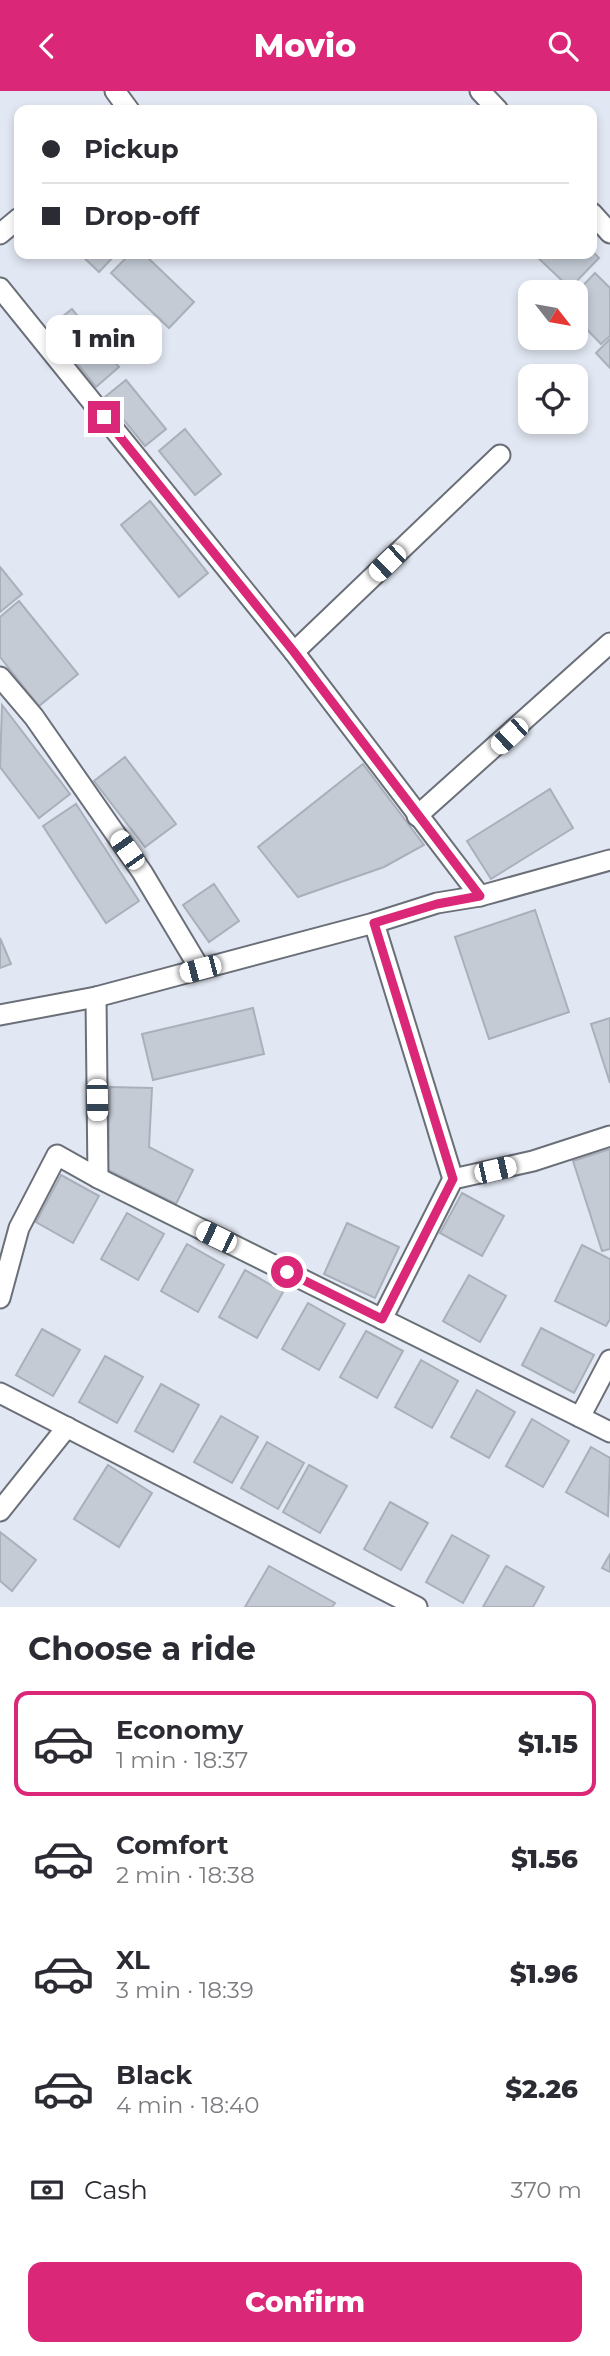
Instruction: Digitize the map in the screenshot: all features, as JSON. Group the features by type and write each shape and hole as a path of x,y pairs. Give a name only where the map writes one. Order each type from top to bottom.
{"street":[{"path":"480,91 493,105"},
{"path":"597,219 610,233"},
{"path":"0,234 14,222"},
{"path":"0,288 294,652 416,816 480,896"},
{"path":"294,652 500,455"},
{"path":"416,816 489,755 610,643"},
{"path":"0,677 34,717 142,872 200,969"},
{"path":"0,1015 96,997 610,860"},
{"path":"374,923 453,1179 382,1319"},
{"path":"96,997 98,1178"},
{"path":"453,1179 533,1161 610,1136"},
{"path":"0,1298 19,1228 57,1155 98,1178 610,1432"},
{"path":"580,1417 610,1360"},
{"path":"0,1393 416,1607"},
{"path":"0,1511 67,1427"}],"building":[{"path":"597,256 599,258 578,280 562,280 539,259 597,259"},
{"path":"85,259 111,259 99,272"},
{"path":"125,259 149,259 194,302 169,328 111,273"},
{"path":"595,273 610,288 610,336 601,344 588,330 588,280"},
{"path":"72,309 119,367 96,387 48,328"},
{"path":"610,339 610,368 596,353"},
{"path":"126,380 166,429 145,446 105,397"},
{"path":"185,429 221,474 195,495 159,451"},
{"path":"150,501 208,573 179,597 121,525"},
{"path":"0,567 22,594 0,612"},
{"path":"19,601 78,674 39,706 0,657 0,617"},
{"path":"2,705 70,794 39,818 0,767"},
{"path":"125,757 176,824 145,847 94,781"},
{"path":"363,764 424,845 384,867 298,897 258,847"},
{"path":"550,789 573,828 491,879 467,841"},
{"path":"76,804 139,901 106,923 43,826"},
{"path":"214,884 239,921 209,942 183,905"},
{"path":"535,910 569,1012 489,1039 455,937"},
{"path":"0,938 11,964 0,968"},
{"path":"253,1008 264,1054 153,1080 142,1034"},
{"path":"610,1018 610,1083 591,1024"},
{"path":"110,1087 152,1088 149,1147 193,1170 176,1204 108,1170"},
{"path":"610,1149 610,1249 602,1251 573,1161"},
{"path":"61,1175 99,1196 73,1243 36,1222"},
{"path":"462,1193 504,1216 482,1256 440,1233"},
{"path":"127,1213 164,1234 138,1280 101,1259"},
{"path":"347,1223 399,1247 375,1298 324,1274"},
{"path":"187,1244 224,1265 198,1312 161,1291"},
{"path":"582,1245 610,1259 610,1319 606,1326 555,1301"},
{"path":"245,1270 283,1292 257,1338 219,1317"},
{"path":"469,1275 506,1296 480,1342 443,1321"},
{"path":"308,1303 345,1324 319,1370 282,1349"},
{"path":"541,1328 594,1355 574,1393 522,1365"},
{"path":"42,1329 80,1350 53,1396 16,1375"},
{"path":"366,1331 403,1351 377,1398 340,1377"},
{"path":"105,1356 143,1377 117,1423 79,1402"},
{"path":"421,1360 458,1381 432,1428 395,1407"},
{"path":"161,1384 199,1405 173,1452 135,1431"},
{"path":"477,1390 515,1412 489,1458 451,1437"},
{"path":"221,1416 258,1437 232,1483 194,1462"},
{"path":"532,1419 569,1441 543,1487 506,1466"},
{"path":"267,1442 304,1463 278,1509 241,1488"},
{"path":"591,1447 610,1458 608,1516 566,1492"},
{"path":"108,1465 152,1493 119,1547 74,1519"},
{"path":"309,1465 347,1486 320,1533 283,1512"},
{"path":"390,1502 428,1523 401,1570 364,1549"},
{"path":"0,1532 36,1560 12,1591 0,1581"},
{"path":"452,1535 489,1556 463,1603 426,1582"},
{"path":"610,1554 610,1572 602,1568"},
{"path":"269,1566 335,1603 332,1607 245,1607"},
{"path":"506,1566 544,1587 533,1607 483,1607"}],"route":[{"path":"104,417 294,652 416,816 480,896 437,904 374,923 453,1179 382,1319 287,1272"}]}
